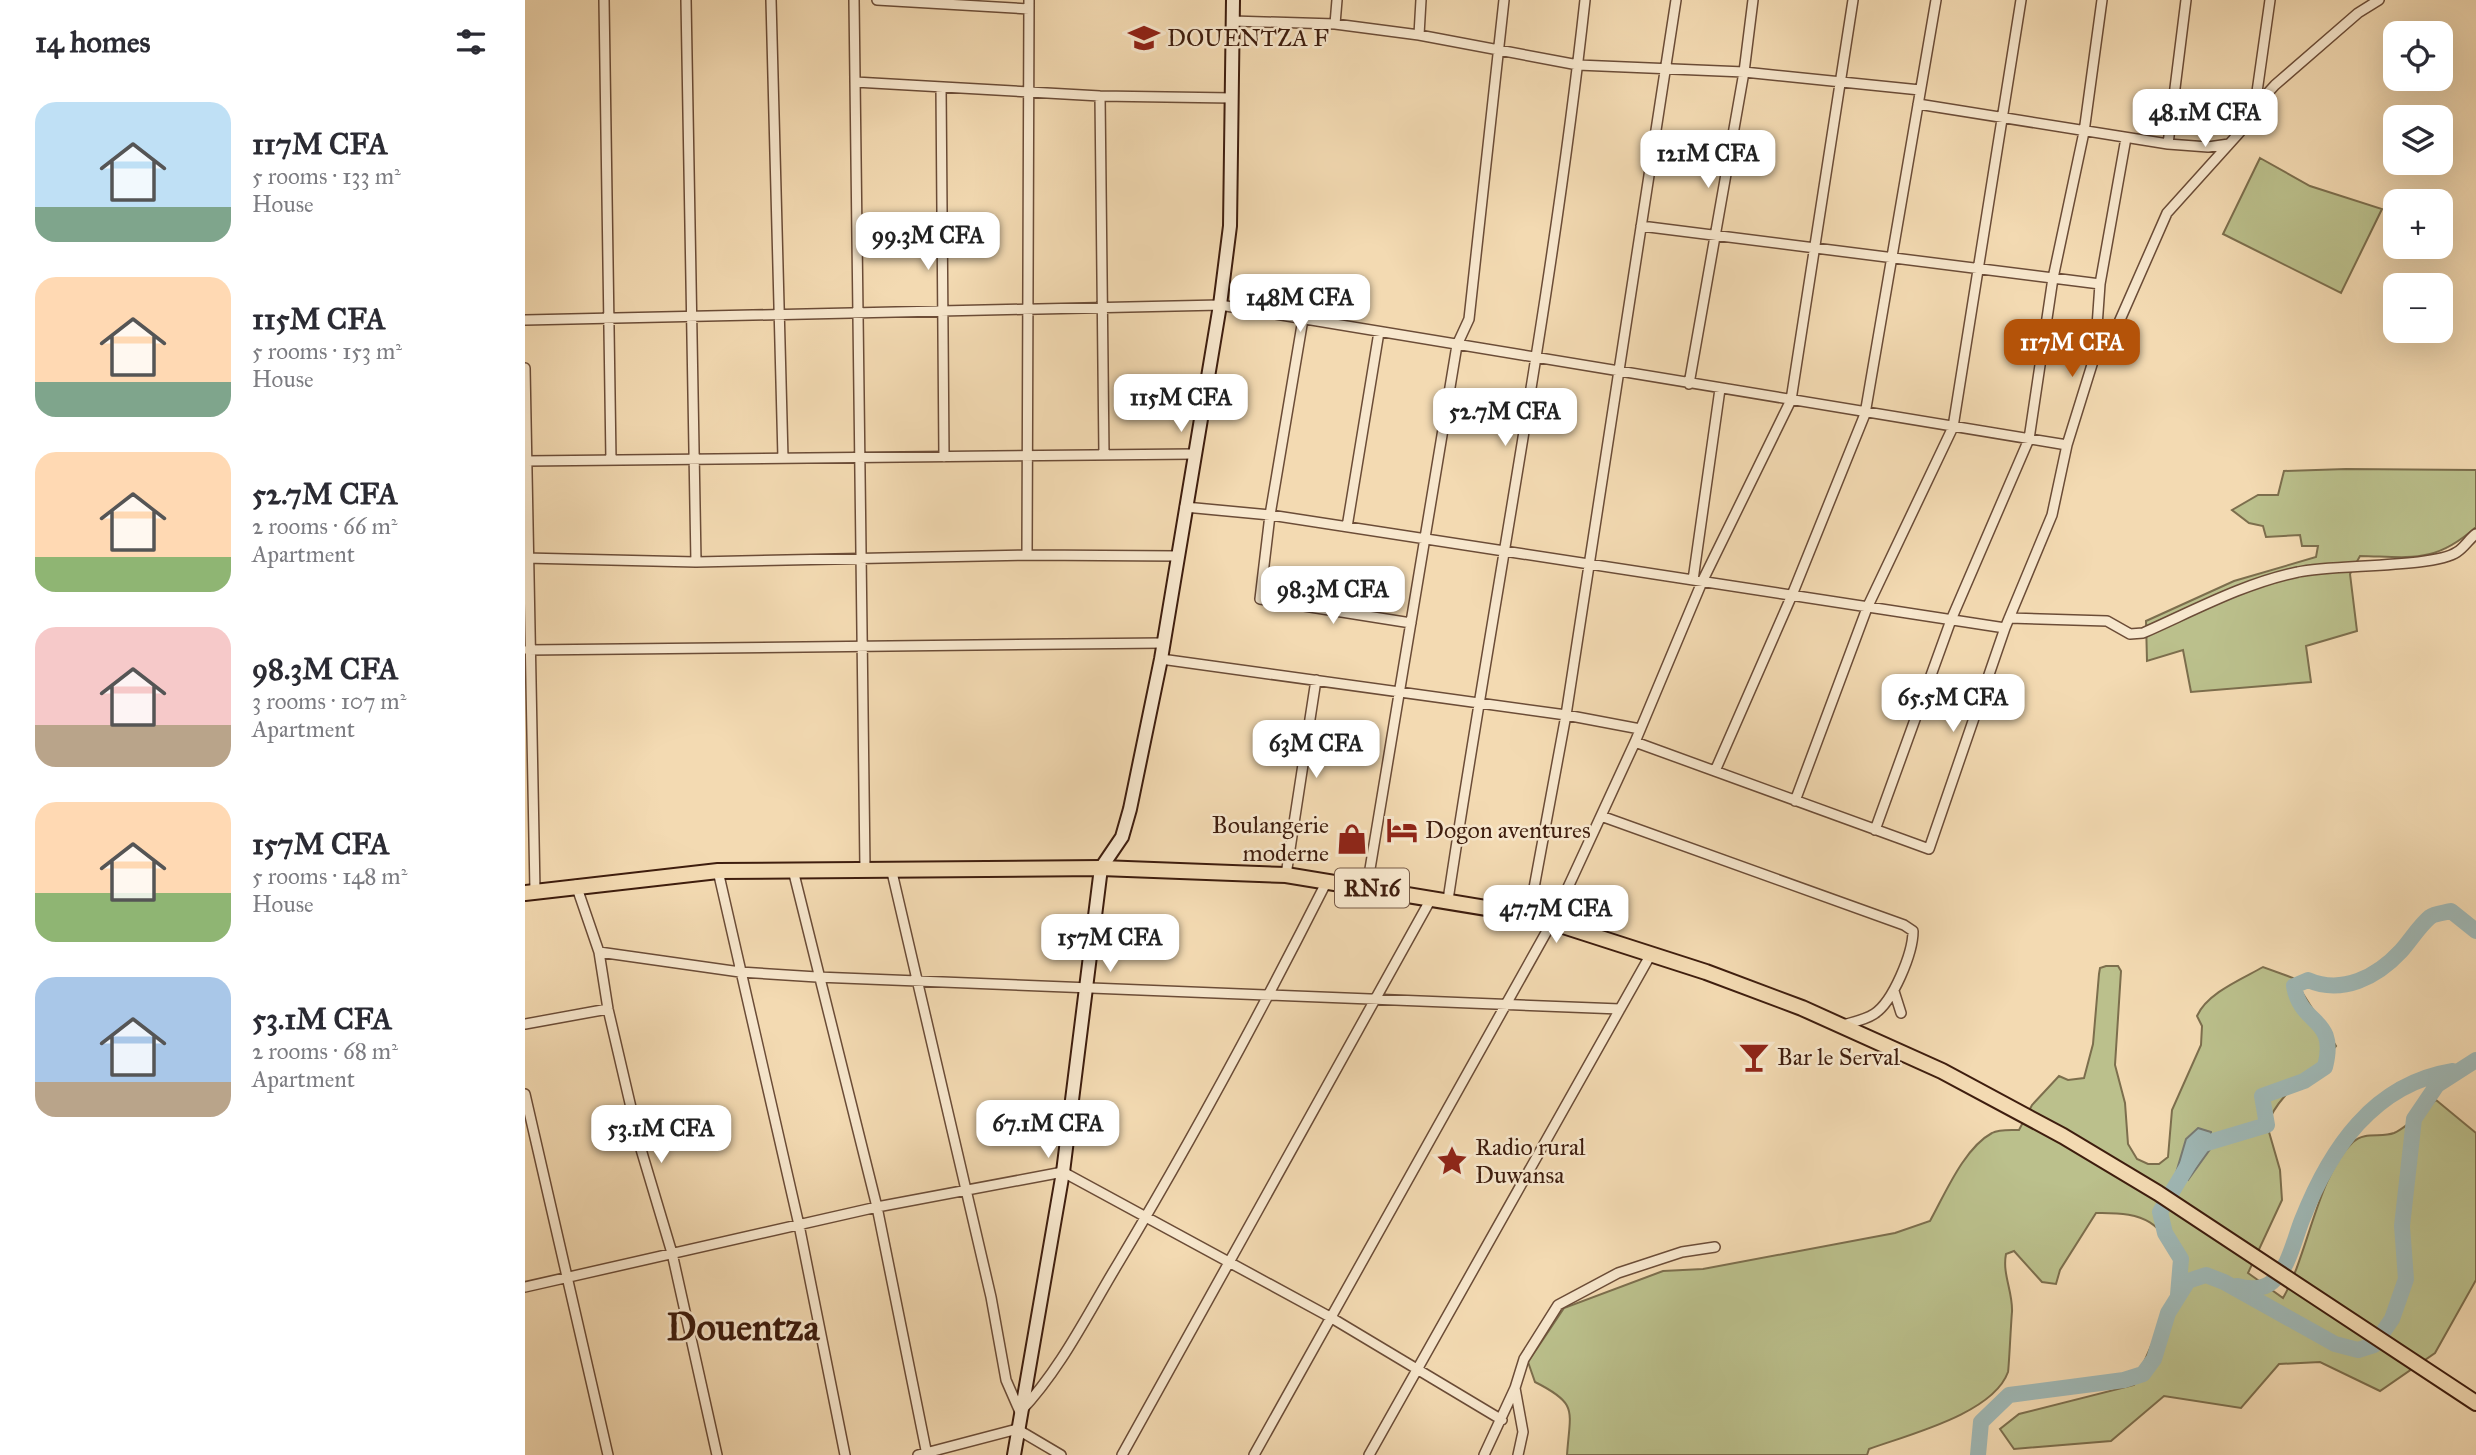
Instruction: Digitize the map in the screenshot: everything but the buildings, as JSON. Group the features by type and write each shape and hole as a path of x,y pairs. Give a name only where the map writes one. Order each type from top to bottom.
{"main road":[{"path":"1014,1455 1063,1172 1101,868 1122,837 1131,809 1161,659 1220,305 1230,226 1233,0"},
{"name":"RN16","path":"530,892 718,871 1101,868 1286,875 1529,915 1778,999 1842,1025 1961,1081 2063,1136 2158,1193 2476,1403"}],"street":[{"path":"604,0 611,460"},
{"path":"686,0 694,317 696,562"},
{"path":"771,0 783,458"},
{"path":"854,0 865,868"},
{"path":"877,0 1029,4 1027,555"},
{"path":"1335,23 1337,0"},
{"path":"1419,35 1421,0"},
{"path":"1367,887 1457,345 1469,319 1504,0"},
{"path":"1448,900 1477,702 1537,358 1585,0"},
{"path":"1529,915 1566,715 1676,0"},
{"path":"1689,384 1744,72 1753,0"},
{"path":"1254,1455 1552,922 1635,742 1697,581 1791,400 1843,82 1853,0"},
{"path":"1715,771 1792,596 1865,414 1894,258 1936,0"},
{"path":"1795,801 1867,608 1953,426 2021,0"},
{"path":"1875,830 1951,620 2029,439 2053,278 2084,132 2102,0"},
{"path":"2168,144 2186,0"},
{"path":"2255,107 2270,0"},
{"path":"2358,13 2360,0"},
{"path":"2095,355 2116,329 2167,213 2229,144 2274,85 2358,13 2379,0"},
{"path":"1232,20 1335,23 1419,35 1578,65 1744,72 1920,90"},
{"path":"855,82 1100,96 1233,98"},
{"path":"941,87 944,457"},
{"path":"1100,96 1104,455"},
{"path":"1918,104 2168,144 2208,147 2229,144"},
{"path":"1635,742 1929,849 2005,628 2052,515 2067,445 2095,355 2099,284 2126,138"},
{"path":"1641,226 2099,284"},
{"path":"525,320 1220,305 1865,414 2067,445"},
{"path":"1303,319 1270,515 1260,599 1411,623"},
{"path":"1347,527 1379,332"},
{"path":"525,368 530,892"},
{"path":"1697,581 1720,389"},
{"path":"526,461 1194,454"},
{"path":"1185,508 1270,515 2005,628"},
{"path":"2010,618 2107,621 2130,634 2143,633 2233,593 2296,572 2339,565 2421,562 2456,554 2476,534"},
{"path":"527,558 696,562 1027,555 1177,556"},
{"path":"528,650 1163,643"},
{"path":"1161,659 1566,715 1640,729"},
{"path":"1286,875 1316,680"},
{"path":"1601,816 1904,925 1913,931 1913,941 1894,991 1872,1016 1842,1025"},
{"path":"891,868 967,1191 1006,1380 1020,1412 1043,1387 1146,1217 1269,996 1327,881"},
{"path":"793,870 817,977 877,1207 924,1454 1017,1429 1061,1455"},
{"path":"718,871 800,1226 845,1455"},
{"path":"576,885 599,952 608,1009 640,1146 672,1253 717,1455"},
{"path":"1122,1455 1432,897"},
{"path":"599,952 740,972 817,977 1620,1009"},
{"path":"1369,1455 1651,954"},
{"path":"1894,991 1901,1013"},
{"path":"525,1024 608,1009"},
{"path":"525,1094 608,1455"},
{"path":"525,1287 877,1207 1063,1172 1330,1317 1416,1371 1502,1420"},
{"path":"1484,1455 1502,1420 1524,1359 1558,1305 1618,1273 1682,1252 1714,1247"},
{"path":"1515,1388 1523,1432 1518,1455"}],"green space":[{"path":"2260,158 2310,186 2382,209 2341,293 2223,234"},
{"path":"2476,470 2476,527 2461,539 2435,553 2408,557 2360,556 2350,574 2357,631 2306,646 2311,682 2191,692 2183,650 2147,661 2146,621 2234,581 2316,557 2318,546 2302,546 2300,535 2266,537 2263,526 2249,523 2232,510 2258,495 2278,495 2284,471"},
{"path":"2118,966 2121,971 2115,1065 2125,1103 2128,1144 2137,1159 2148,1164 2159,1164 2168,1157 2172,1110 2201,1045 2202,1026 2197,1016 2209,1000 2226,987 2263,967 2293,978 2336,1046 2288,1092 2267,1125 2280,1170 2282,1200 2248,1273 2283,1298 2300,1260 2322,1194 2341,1156 2353,1142 2363,1137 2394,1133 2436,1100 2476,1133 2476,1280 2435,1353 2380,1391 2320,1362 2279,1364 2241,1408 2164,1396 2111,1441 2014,1449 2000,1429 2019,1414 2134,1385 2186,1266 2167,1239 2151,1223 2129,1215 2096,1213 2060,1270 2056,1284 2042,1282 2014,1251 2006,1254 2005,1269 2012,1312 2008,1372 1999,1387 1985,1400 1947,1421 1869,1449 1867,1455 1567,1455 1569,1410 1559,1396 1535,1382 1528,1362 1564,1308 1663,1271 1703,1269 1895,1233 1930,1221 1964,1160 1982,1140 1998,1131 2019,1130 2032,1105 2059,1076 2068,1080 2084,1078 2093,1044 2100,968"}],"water":[{"path":"2198,1128 2211,1132 2211,1148 2188,1180 2176,1173 2186,1139"}],"waterway":[{"path":"2178,1295 2181,1259 2165,1233 2160,1212 2200,1145 2267,1125 2262,1096 2304,1081 2325,1067 2327,1039 2323,1030 2304,1009 2294,986 2308,980 2321,984 2346,984 2370,976 2392,960 2426,921 2437,914 2451,911 2476,931"},
{"path":"1978,1455 1981,1422 2009,1395 2124,1380 2143,1374 2154,1359 2168,1313 2188,1281 2206,1275 2224,1282 2335,1344 2358,1350 2374,1345 2392,1319 2406,1279 2402,1226 2414,1119 2437,1085 2476,1060"},
{"path":"2237,1286 2260,1288 2278,1276 2287,1262 2302,1220 2326,1169 2341,1145 2377,1105 2425,1078 2453,1071"}],"place":[{"name":"DOUENTZA F","path":"1144,38"},
{"name":"Dogon aventures","path":"1402,830"},
{"name":"Boulangerie moderne","path":"1352,839"},
{"name":"Bar le Serval","path":"1754,1057"},
{"name":"Radio rural Duwansa","path":"1452,1161"}],"district":[{"name":"Douentza","path":"743,1327"}]}
